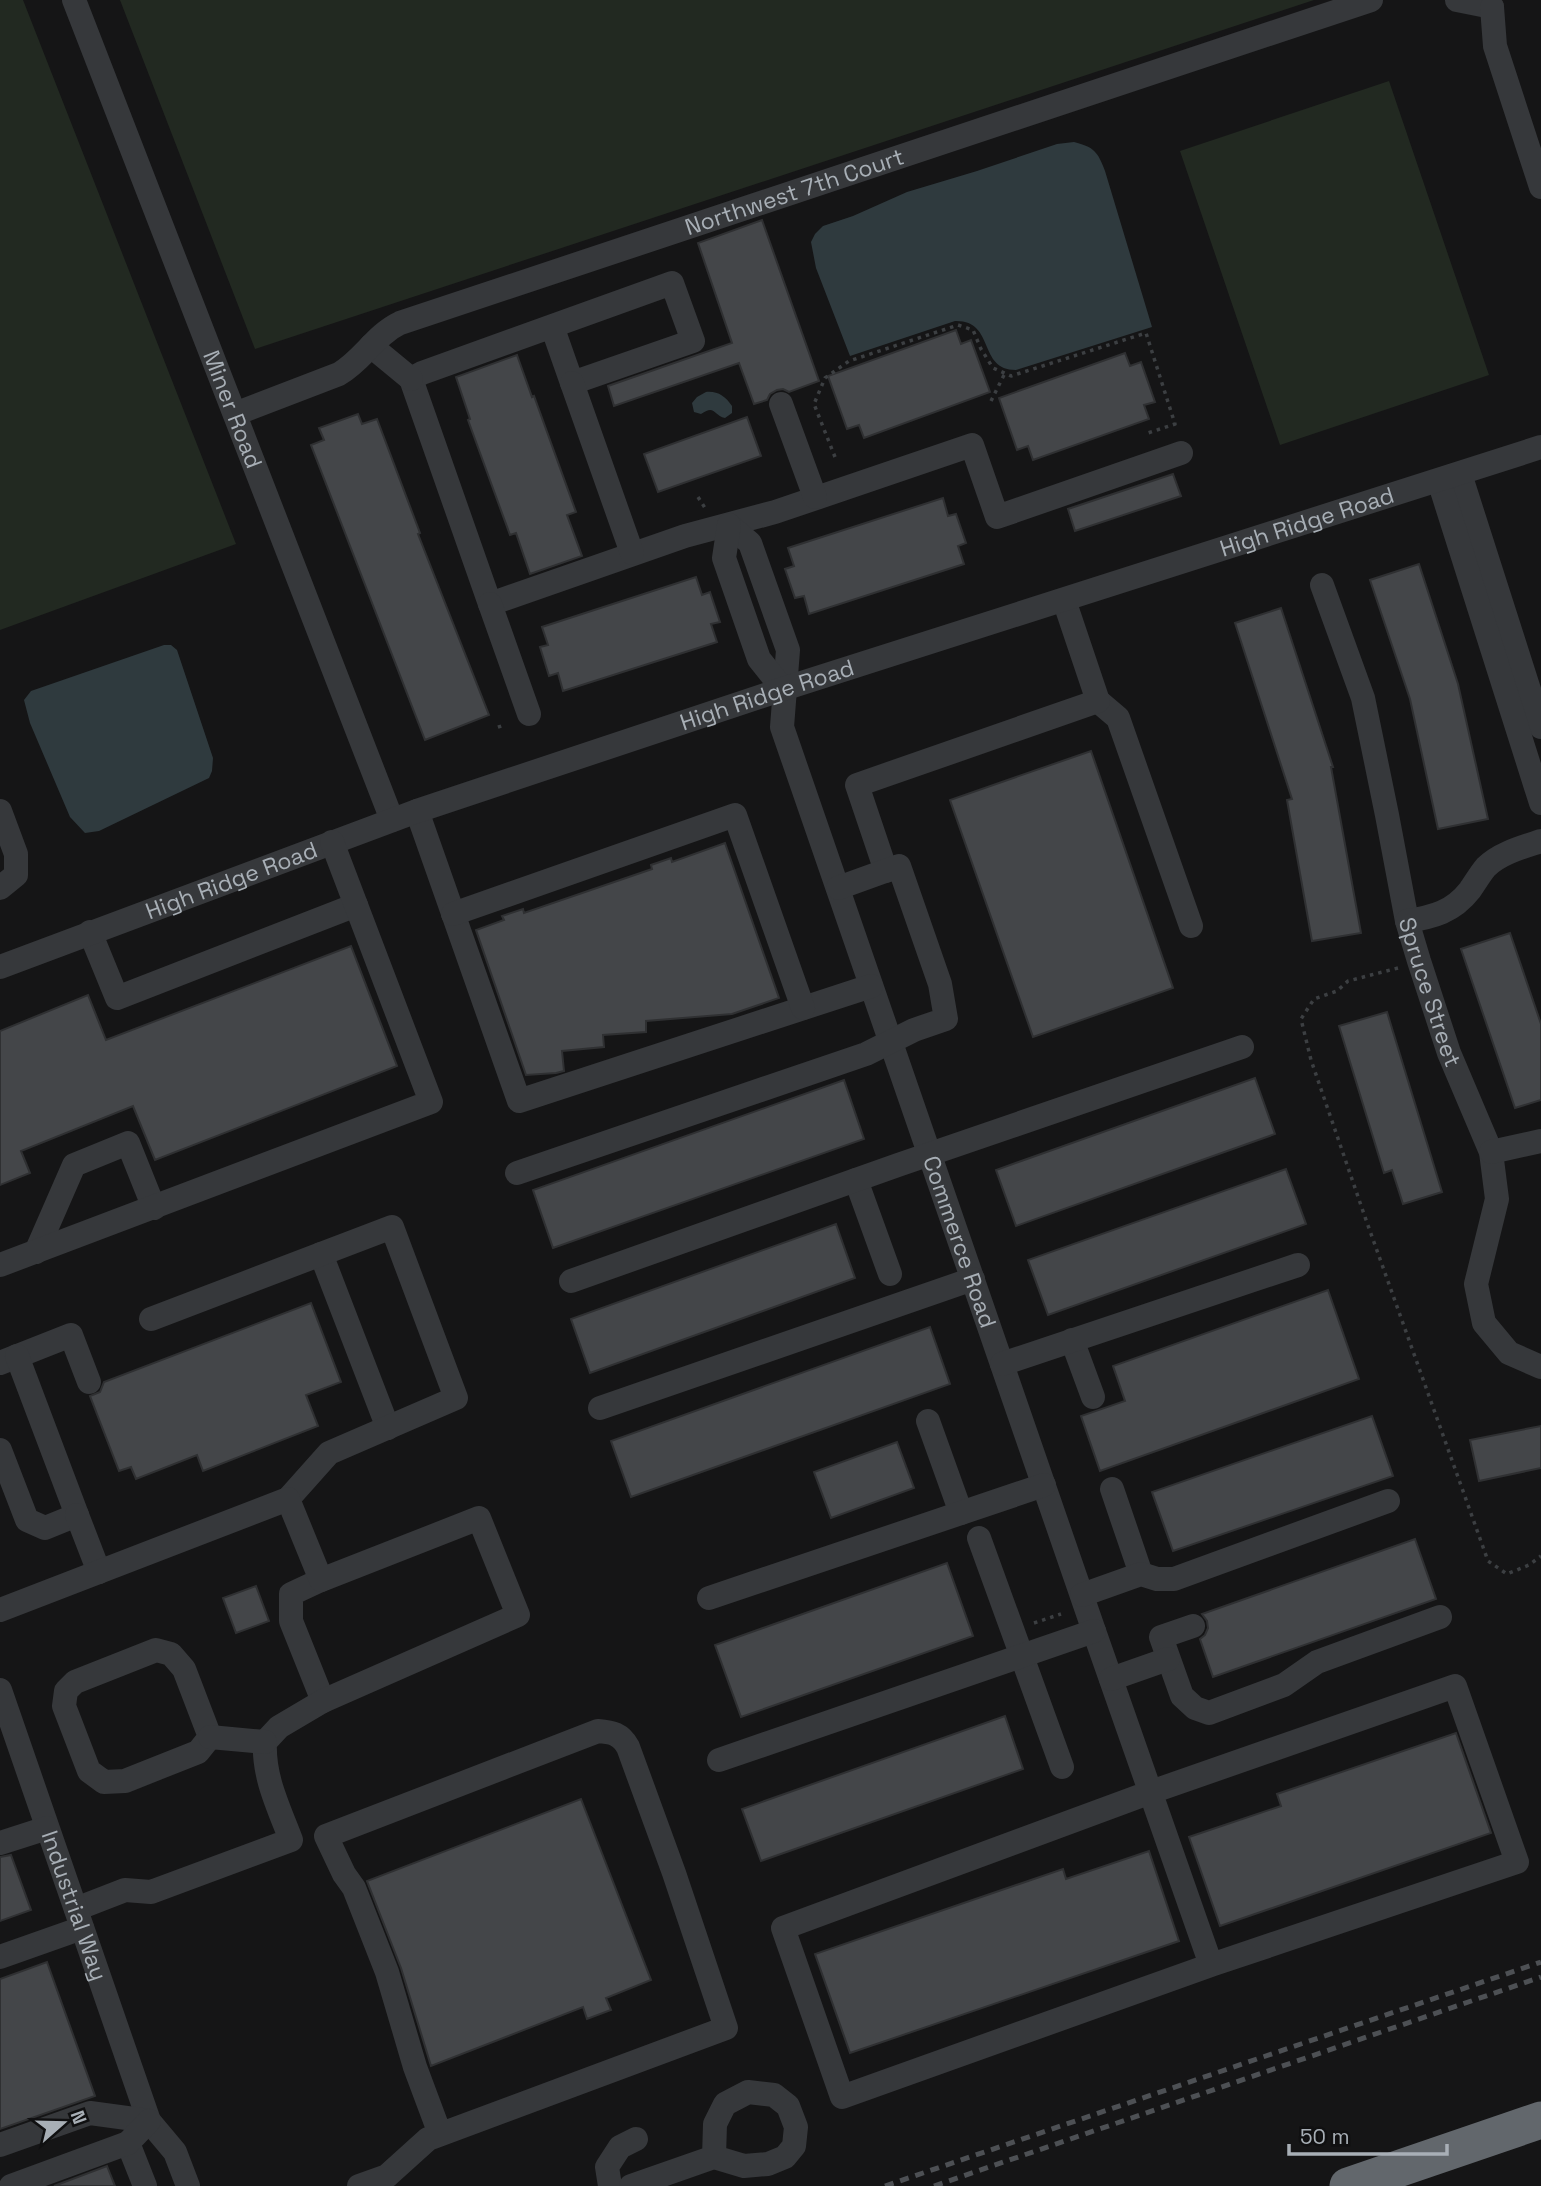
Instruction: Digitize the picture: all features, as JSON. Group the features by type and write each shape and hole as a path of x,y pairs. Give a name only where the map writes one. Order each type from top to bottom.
{"highway":[{"path":"1349,2186 1541,2120"}],"street":[{"name":"Miner Road","path":"74,0 392,820"},
{"name":"Northwest 7th Court","path":"235,414 331,377 353,365 387,331 400,323 1371,0"},
{"path":"1457,0 1502,4 1495,46 1541,187"},
{"path":"411,379 672,283 693,341 572,383"},
{"path":"552,326 632,553"},
{"path":"371,346 411,379 530,714"},
{"path":"781,404 815,497"},
{"path":"490,604 632,553 775,512 972,445 997,517 1181,453"},
{"name":"High Ridge Road","path":"0,967 417,811 783,689 1541,447"},
{"path":"1450,477 1511,672 1541,803"},
{"path":"729,524 724,558 759,659 783,689"},
{"name":"Spruce Street","path":"1322,585 1363,698 1407,921 1449,1053 1491,1152 1497,1199 1476,1284 1484,1323 1509,1353 1541,1367"},
{"path":"1064,600 1098,701 1118,718 1191,926"},
{"path":"1511,672 1541,727"},
{"name":"Commerce Road","path":"783,689 782,727 1211,1965"},
{"path":"886,872 856,785 1098,701"},
{"path":"0,811 16,854 16,875 0,888"},
{"path":"417,811 519,1101 871,986"},
{"path":"453,914 734,815 803,1009"},
{"path":"1407,921 1449,911 1465,897 1485,868 1497,858 1541,841"},
{"path":"0,1265 431,1102 332,842"},
{"path":"517,1173 866,1054 914,1030 946,1018 940,984 900,866 838,888"},
{"path":"90,932 117,998 356,905"},
{"path":"572,1281 1242,1047"},
{"path":"1491,1152 1541,1141"},
{"path":"37,1252 74,1165 128,1143 154,1208"},
{"path":"856,1180 890,1274"},
{"path":"0,1610 288,1499 329,1454 456,1398 392,1227 151,1319"},
{"path":"321,1254 388,1428"},
{"path":"1002,1364 1298,1265"},
{"path":"600,1408 973,1279"},
{"path":"89,1382 71,1335 8,1359 77,1515 99,1572"},
{"path":"1072,1340 1093,1397"},
{"path":"928,1421 961,1513"},
{"path":"0,1450 27,1520 45,1528 77,1515"},
{"path":"709,1598 1044,1485"},
{"path":"1112,1489 1141,1574"},
{"path":"288,1499 321,1580"},
{"path":"1082,1595 1141,1574 1157,1579 1174,1578 1388,1501"},
{"path":"0,1957 79,1919 125,1890 151,1892 291,1840 268,1781 264,1762 265,1742 279,1727 323,1700 518,1615 478,1518 291,1594 291,1621 323,1700"},
{"path":"979,1538 1062,1767"},
{"path":"1193,1626 1161,1637 1182,1696 1195,1708 1209,1713 1284,1685 1317,1662 1440,1617"},
{"path":"719,1760 1094,1631"},
{"path":"156,1650 171,1654 184,1669 210,1737 198,1752 125,1781 104,1782 89,1770 64,1706 66,1691 75,1682 156,1650"},
{"path":"1111,1679 1168,1659"},
{"path":"1455,1686 1517,1862 1211,1965 842,2097 783,1928 1151,1792 1455,1686"},
{"name":"Industrial Way","path":"0,1690 149,2121"},
{"path":"359,2186 387,2176 428,2139 726,2028 674,1873 628,1748 618,1735 610,1731 598,1731 326,1836 344,1874 354,1888 387,1972 415,2067 440,2134"},
{"path":"210,1737 265,1742"},
{"path":"0,1843 47,1828"},
{"path":"0,2145 90,2113 149,2121 175,2152 188,2186"},
{"path":"11,2186 128,2143 149,2121"},
{"path":"610,2186 607,2166 620,2147 636,2139"},
{"path":"128,2143 145,2186"},
{"path":"631,2186 714,2157"}],"path":[{"path":"835,457 814,404 825,377 849,361 958,325 973,330 993,368 1011,376 1146,333 1175,424 1148,433"},
{"path":"991,401 1005,373"},
{"path":"698,498 706,511"},
{"path":"499,725 501,731"},
{"path":"1409,967 1348,981 1337,991 1314,999 1301,1018 1311,1060 1360,1204 1488,1561 1507,1574 1529,1565 1541,1556"},
{"path":"1024,1626 1061,1614"}],"shaded area":[{"path":"0,0 23,0 236,544 0,630"},
{"path":"120,0 1314,0 255,349"},
{"path":"1389,81 1489,375 1280,445 1180,151"},
{"path":"1074,142 1091,148 1102,165 1152,327 1016,370 1004,368 996,362 976,328 968,323 955,321 850,356 816,268 811,242 823,226 907,192 1057,144"},
{"path":"706,392 718,393 724,397 732,406 732,413 725,418 712,410 701,414 694,412 692,403"},
{"path":"164,645 171,645 177,650 213,758 212,771 209,778 99,831 85,833 70,817 30,723 24,700 31,691"}],"building":[{"path":"762,220 819,381 789,392 777,390 770,394 767,400 754,404 739,363 614,406 608,386 732,343 698,243"},
{"path":"956,330 961,344 971,340 990,392 864,438 859,425 847,429 828,376"},
{"path":"1125,353 1130,366 1141,362 1155,402 1144,405 1149,419 1033,460 1028,446 1017,450 999,398"},
{"path":"517,355 576,512 567,515 582,556 530,574 516,533 510,535 468,420 470,419 456,377"},
{"path":"358,414 362,424 377,419 420,533 418,534 489,715 425,740 311,445 324,440 319,428"},
{"path":"747,417 761,456 658,492 644,454"},
{"path":"1173,474 1181,496 1075,531 1068,509"},
{"path":"943,498 948,516 956,514 966,543 958,546 964,564 809,614 804,596 795,598 785,569 794,566 788,548"},
{"path":"1419,564 1458,684 1488,819 1438,829 1410,699 1370,580"},
{"path":"696,577 702,595 710,592 720,622 711,624 717,642 563,691 558,673 549,676 540,647 548,645 542,627"},
{"path":"1281,608 1333,767 1361,933 1312,941 1287,800 1292,799 1235,623"},
{"path":"1091,751 1173,988 1033,1037 950,800"},
{"path":"725,843 779,998 732,1014 646,1021 646,1032 603,1035 604,1047 562,1051 564,1071 526,1075 476,930 504,920 502,916 523,909 524,913 652,869 651,865 671,858 672,862"},
{"path":"1510,933 1541,1024 1541,1100 1515,1108 1461,949"},
{"path":"351,946 397,1066 155,1160 133,1106 21,1151 30,1173 0,1185 0,1031 88,995 106,1040"},
{"path":"1387,1012 1442,1192 1403,1204 1392,1170 1384,1173 1339,1026"},
{"path":"1255,1078 1275,1134 1016,1226 996,1170"},
{"path":"844,1080 864,1139 553,1248 533,1190"},
{"path":"1286,1169 1306,1224 1048,1315 1028,1260"},
{"path":"836,1224 855,1278 590,1373 571,1319"},
{"path":"1328,1290 1359,1379 1100,1471 1081,1416 1125,1401 1113,1366"},
{"path":"311,1303 341,1382 306,1395 318,1426 203,1471 197,1455 136,1479 131,1467 119,1471 90,1396 100,1392 104,1382"},
{"path":"930,1327 950,1384 631,1497 611,1441"},
{"path":"1372,1416 1393,1476 1173,1551 1152,1492"},
{"path":"1541,1426 1541,1468 1479,1481 1470,1440"},
{"path":"897,1442 914,1488 831,1518 814,1472"},
{"path":"1415,1539 1436,1599 1213,1677 1200,1639 1208,1628 1202,1614"},
{"path":"947,1563 973,1636 741,1717 715,1645"},
{"path":"256,1586 269,1621 236,1633 223,1598"},
{"path":"1005,1716 1023,1769 761,1861 742,1809"},
{"path":"1456,1733 1491,1833 1220,1926 1189,1837 1281,1806 1277,1794"},
{"path":"581,1799 651,1980 606,1998 611,2010 587,2019 583,2007 431,2066 401,1968 367,1881"},
{"path":"1149,1851 1179,1941 850,2053 815,1954 1063,1869 1066,1879"},
{"path":"11,1855 31,1910 0,1921 0,1857"},
{"path":"47,1962 95,2096 0,2129 0,1979"},
{"path":"107,2166 115,2186 54,2186"}],"railway":[{"path":"885,2186 1541,1962"},
{"path":"934,2186 1541,1977"}]}
